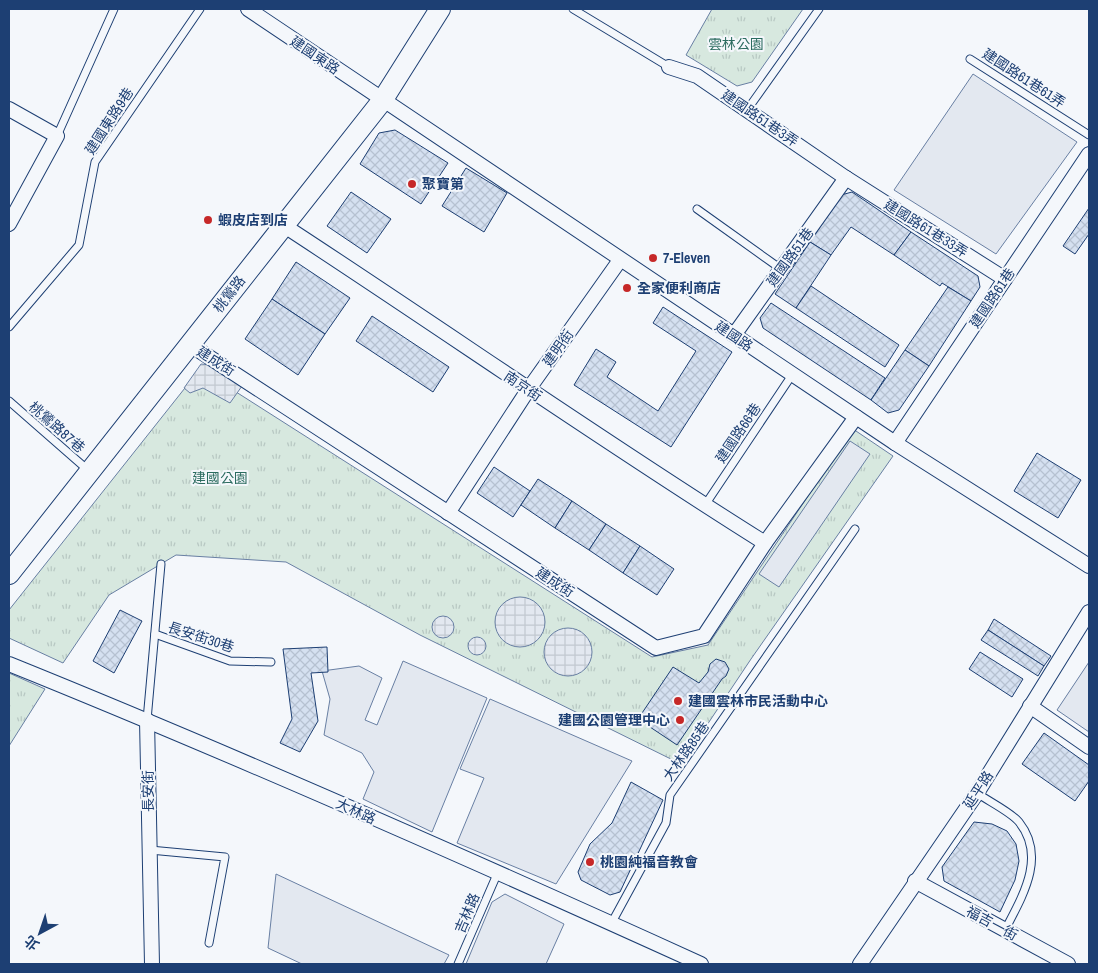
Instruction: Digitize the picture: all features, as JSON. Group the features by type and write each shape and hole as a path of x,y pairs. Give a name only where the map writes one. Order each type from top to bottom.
{"main road":[{"name":"桃鶯路","path":"9,574 382,100 440,9"}],"street":[{"name":"建國東路","path":"248,9 382,100"},
{"name":"建國路51巷3弄","path":"669,68 697,76 846,178"},
{"name":"建國路","path":"382,100 895,443 1089,566"},
{"path":"9,109 57,136 9,224"},
{"name":"建國路61巷","path":"895,443 1089,154"},
{"name":"建國路51巷","path":"734,335 846,178"},
{"name":"建國路61巷33弄","path":"846,178 1005,279"},
{"name":"南京街","path":"284,225 426,318 528,390 765,542"},
{"name":"建明街","path":"448,512 528,390 620,260"},
{"name":"建成街","path":"189,344 656,648 704,636 765,542 856,417"},
{"name":"延平路","path":"860,964 977,793 1089,612"},
{"name":"大林路","path":"9,664 147,720 498,872 701,964"},
{"path":"1030,706 1089,747"},
{"name":"長安街","path":"147,720 152,964"},
{"name":"福吉一街","path":"915,882 1068,964"}],"lane":[{"path":"57,136 114,9"},
{"name":"建國東路9巷","path":"9,327 79,245 95,162 200,9"},
{"path":"573,9 669,68"},
{"path":"747,110 819,9"},
{"name":"建國路61巷61弄","path":"970,58 1089,135"},
{"path":"697,209 781,269"},
{"name":"建國路66巷","path":"705,505 792,374"},
{"name":"桃鶯路87巷","path":"9,401 89,472"},
{"name":"大林路85巷","path":"611,924 666,823 670,795 855,529"},
{"name":"長安街","path":"147,720 161,564"},
{"name":"長安街30巷","path":"155,634 230,661 270,662"},
{"path":"977,793 1018,821 1027,837 1032,863 1028,880 1005,930"},
{"path":"150,850 224,856 209,944"},
{"name":"吉林路","path":"458,964 498,872"}],"green space":[{"name":"雲林公園","path":"712,9 803,9 752,82 737,86 686,55"},
{"name":"建國公園","path":"200,369 652,657 708,645 853,429 893,456 751,659 681,764 420,635 286,562 176,555 109,595 63,663 9,638 9,610"},
{"path":"9,673 45,689 9,746"}],"shaded area":[{"path":"973,74 1077,142 996,254 894,190"},
{"path":"201,364 211,365 242,386 230,403 203,388 190,393 184,388"},
{"path":"850,441 870,454 779,587 759,574"},
{"path":"515,597 525,597 538,604 545,617 545,627 538,640 525,647 515,647 506,643 499,636 495,627 495,617 499,608 506,601"},
{"path":"443,616 451,619 454,627 451,635 443,638 435,635 432,627 435,619"},
{"path":"568,628 577,630 585,635 590,643 592,652 590,661 585,669 577,674 568,676 559,674 551,669 546,661 544,652 546,643 551,635 559,630"},
{"path":"477,637 483,640 486,646 483,652 477,655 471,652 468,646 471,640"},
{"path":"403,661 487,698 432,832 363,799 374,772 362,753 324,735 330,699 322,671 359,666 382,678 365,720 377,725"},
{"path":"1089,662 1089,732 1057,710"},
{"path":"490,699 632,761 556,884 457,843 484,778 460,769"},
{"path":"276,874 449,955 444,964 302,964 268,948"},
{"path":"505,894 564,924 546,964 466,964 492,902"}],"building":[{"name":"聚寶第","path":"395,130 448,163 421,204 360,164 379,133"},
{"path":"466,168 507,193 484,232 442,206"},
{"path":"351,192 391,219 367,253 327,226"},
{"path":"852,192 911,232 894,255 851,227 831,255 810,242 841,195"},
{"path":"1089,208 1089,234 1075,254 1063,246"},
{"path":"911,232 978,276 980,287 971,301 942,283 940,286 894,255"},
{"path":"810,242 831,255 796,308 775,294"},
{"path":"296,262 350,298 325,334 272,299"},
{"path":"811,286 899,345 885,367 796,308"},
{"path":"948,287 971,301 929,366 905,350"},
{"path":"272,299 325,334 298,375 245,339"},
{"path":"771,303 885,378 871,400 763,328 760,318"},
{"path":"663,307 732,352 671,447 574,385 596,349 616,362 607,377 658,411 696,351 653,323"},
{"path":"372,316 449,367 433,392 356,341"},
{"path":"905,350 929,366 899,410 888,413 871,400"},
{"path":"1037,453 1081,480 1058,518 1014,491"},
{"path":"494,467 530,491 513,517 477,493"},
{"path":"538,479 572,501 555,528 521,505"},
{"path":"572,501 606,524 589,550 555,528"},
{"path":"606,524 640,546 623,573 589,550"},
{"path":"640,546 674,569 657,595 623,573"},
{"path":"120,610 142,621 114,673 93,661"},
{"path":"994,619 1051,656 1044,666 988,630"},
{"path":"988,630 1044,666 1038,676 981,640"},
{"path":"327,647 328,672 311,673 318,721 300,752 280,743 292,719 283,649"},
{"path":"980,652 1023,679 1012,697 969,669"},
{"name":"建國雲林市民活動中心","path":"716,659 725,662 729,669 726,676 722,679 677,745 638,719 673,667 699,683 708,672 710,664"},
{"path":"1044,733 1089,765 1089,781 1075,801 1022,764"},
{"path":"631,782 663,800 620,892 610,895 581,880 578,872 590,844 612,823"},
{"path":"974,822 992,824 1007,831 1016,844 1019,861 1015,880 1000,912 944,881 942,867"}],"place":[{"name":"聚寶第","path":"412,184"},
{"name":"蝦皮店到店","path":"208,220"},
{"name":"7-Eleven","path":"653,258"},
{"name":"全家便利商店","path":"627,288"},
{"name":"建國雲林市民活動中心","path":"678,701"},
{"name":"建國公園管理中心","path":"680,720"},
{"name":"桃園純福音教會","path":"590,862"}]}
